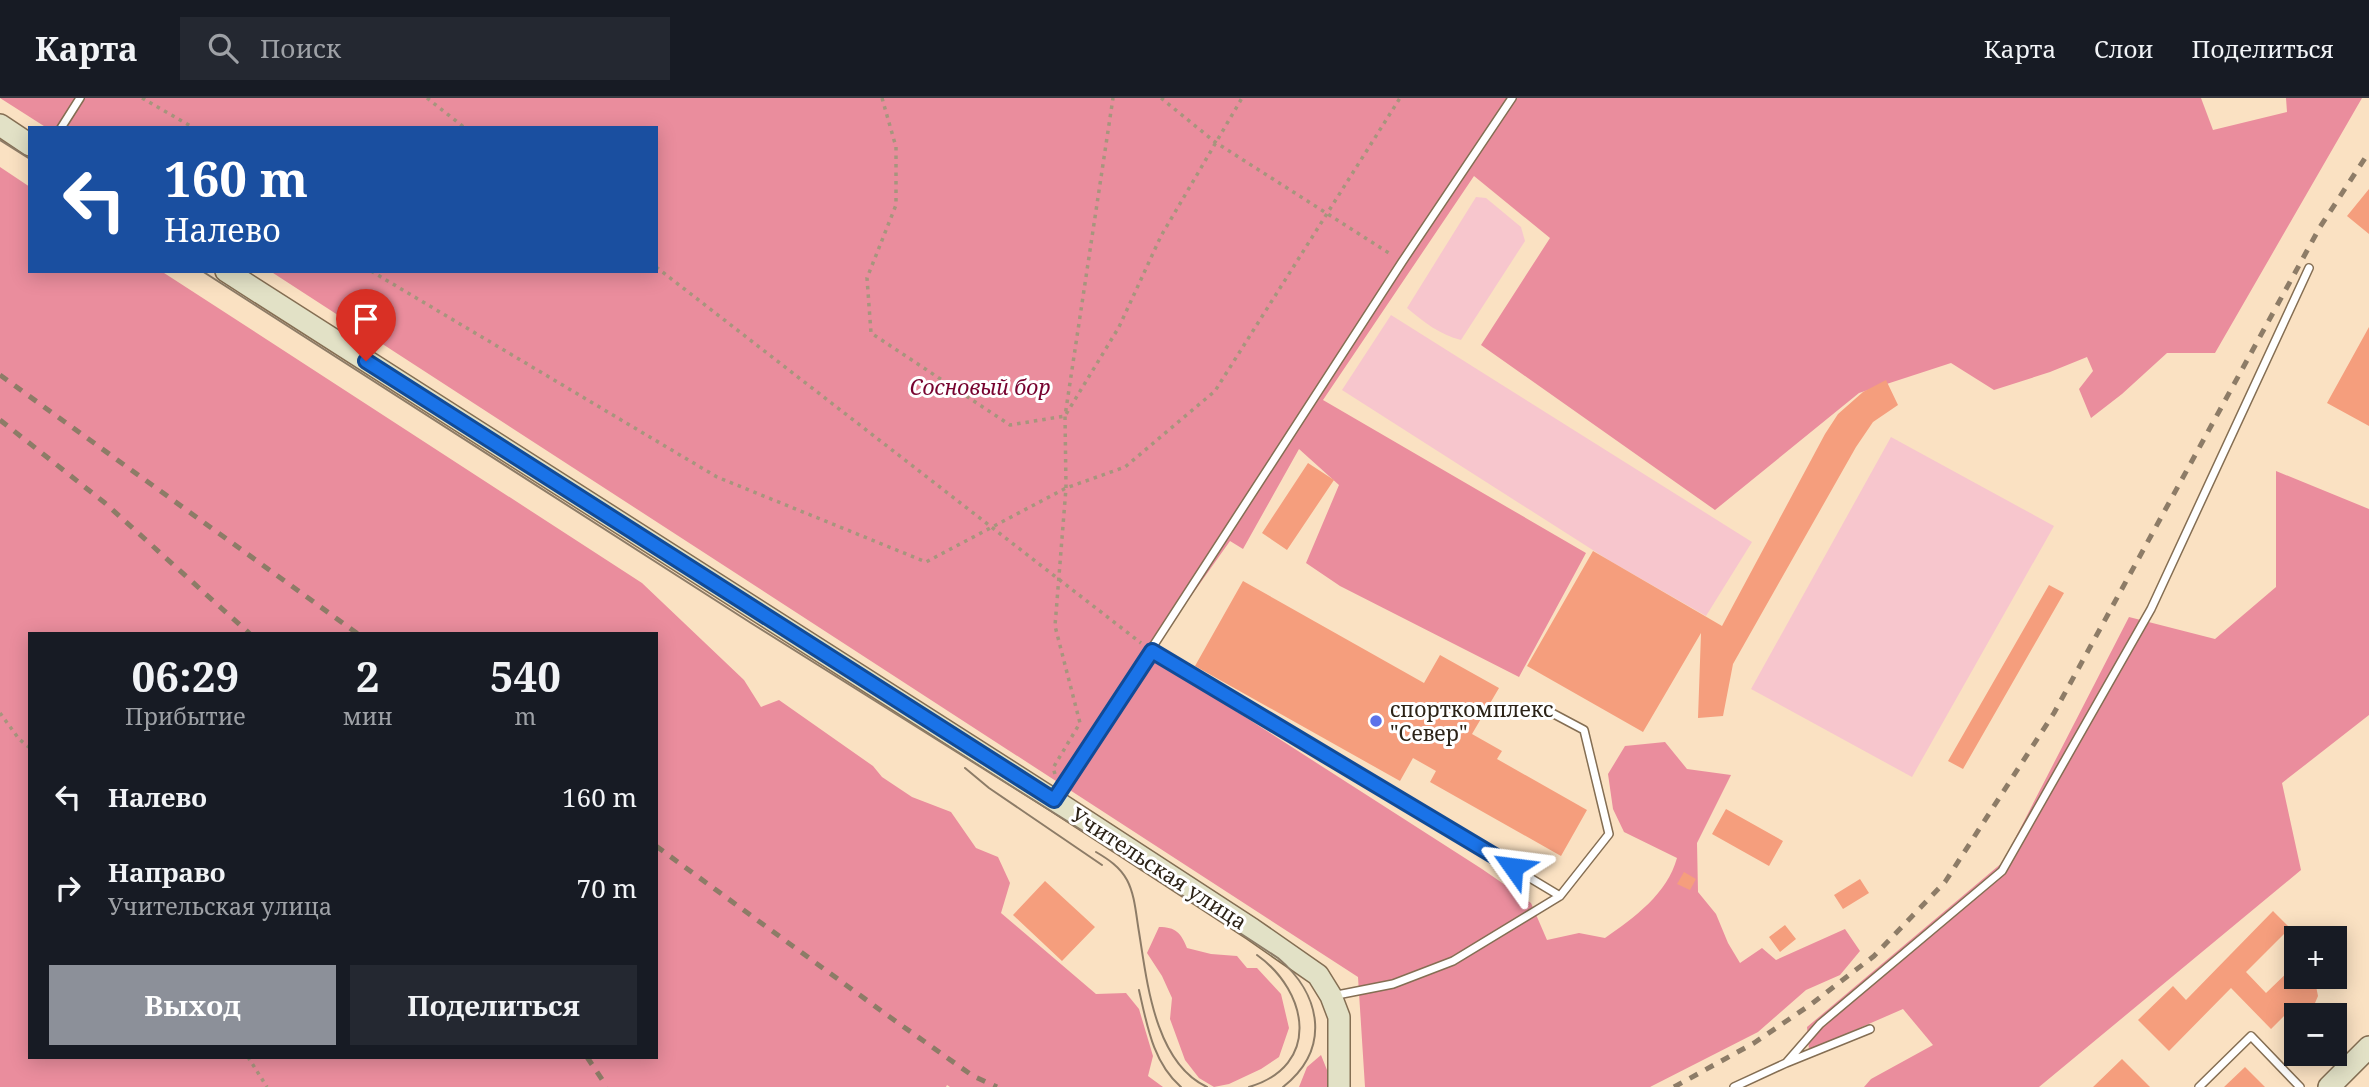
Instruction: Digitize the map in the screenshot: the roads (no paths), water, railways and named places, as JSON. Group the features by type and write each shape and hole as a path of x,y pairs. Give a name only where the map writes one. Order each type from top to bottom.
{"main road":[{"path":"0,125 28,144"},
{"name":"Учительская улица","path":"229,273 1057,794 1318,975 1331,996 1339,1017 1339,1087"},
{"path":"2329,1087 2369,1047"}],"lane":[{"path":"62,126 80,98"},
{"path":"1057,794 1402,262 1512,98"},
{"path":"1786,1063 1820,1024 2002,871 2151,609 2309,268"},
{"path":"1152,651 1560,896"},
{"path":"1331,996 1393,984 1453,961 1560,896 1609,834 1584,730 1552,713"},
{"path":"1734,1087 1870,1029"},
{"path":"2199,1087 2251,1036 2300,1087"}],"tram line":[{"path":"0,140 28,158"},
{"path":"205,273 751,623 1110,848 1278,958 1304,988 1312,1005 1315,1022 1309,1056 1283,1087"},
{"path":"965,768 989,788 1102,865"},
{"path":"1096,852 1117,867 1130,886 1150,997 1165,1041 1189,1076 1207,1087"},
{"path":"1249,1087 1272,1077 1288,1063 1297,1046 1300,1027 1288,988 1275,970 1257,955"},
{"path":"1139,990 1152,1043 1164,1067 1181,1087"}],"railway":[{"path":"1674,1087 1754,1043 1810,1005 1874,956 1945,882 2054,713 2320,227 2369,152"},
{"path":"0,375 355,632"},
{"path":"0,420 105,503 248,632"},
{"path":"658,847 973,1076 997,1087"},
{"path":"588,1059 607,1087"}],"place":[{"name":"спорткомплекс \"Север\"","path":"1376,721"}],"park label":[{"name":"Сосновый бор","path":"980,387"}]}
